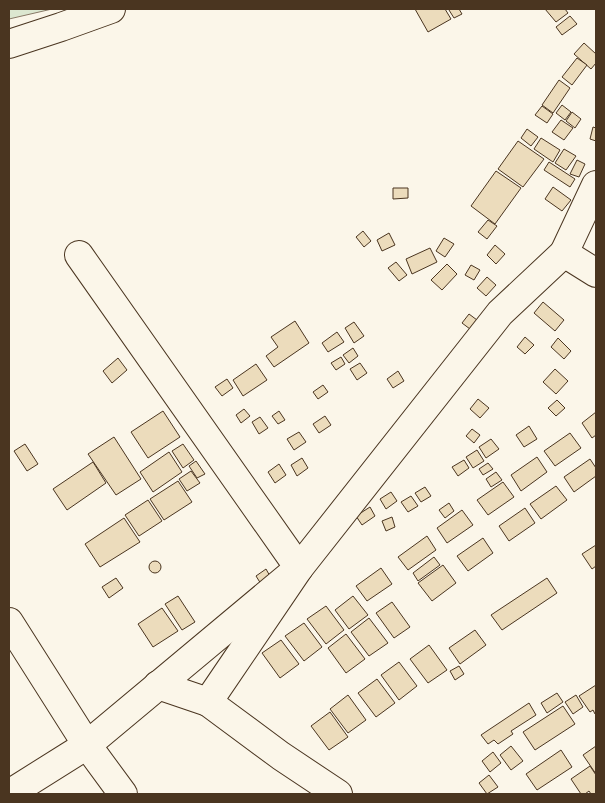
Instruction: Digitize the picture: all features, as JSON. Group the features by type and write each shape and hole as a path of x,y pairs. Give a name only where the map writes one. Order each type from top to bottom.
{"street":[{"path":"9,44 111,9"},
{"path":"208,702 299,568 500,313 564,253 596,185"},
{"path":"564,253 596,273"},
{"path":"79,255 299,568"},
{"path":"9,794 87,745 299,568"},
{"path":"9,622 87,745 123,794"},
{"path":"158,685 208,702 281,756 338,794"}],"green space":[{"path":"9,9 52,9 9,19"}],"building":[{"path":"415,9 445,9 451,19 428,32"},
{"path":"450,9 459,9 462,14 454,18"},
{"path":"545,9 565,9 568,13 556,22"},
{"path":"570,16 577,24 562,35 556,27"},
{"path":"584,43 596,54 596,63 591,69 574,54"},
{"path":"577,58 587,65 572,85 562,77"},
{"path":"559,80 570,88 553,113 542,105"},
{"path":"562,105 571,112 565,120 556,113"},
{"path":"542,106 553,114 547,123 535,115"},
{"path":"572,112 581,119 575,128 566,121"},
{"path":"561,120 573,128 564,140 552,132"},
{"path":"593,127 596,128 596,141 590,139"},
{"path":"527,129 538,137 531,146 521,138"},
{"path":"541,138 560,150 553,162 534,149"},
{"path":"518,141 544,159 523,187 498,169"},
{"path":"564,149 576,156 566,170 555,163"},
{"path":"577,160 585,164 579,177 570,174"},
{"path":"549,162 575,179 570,187 544,170"},
{"path":"496,171 521,188 495,224 471,206"},
{"path":"553,187 571,200 562,211 545,199"},
{"path":"393,188 408,188 408,198 393,199"},
{"path":"488,220 497,226 487,239 478,232"},
{"path":"363,231 371,241 364,247 356,237"},
{"path":"389,233 395,245 382,251 377,240"},
{"path":"444,238 454,244 445,257 436,251"},
{"path":"495,245 505,254 496,264 487,255"},
{"path":"430,248 437,262 412,274 406,259"},
{"path":"396,262 407,275 399,281 388,268"},
{"path":"447,264 457,274 442,290 431,280"},
{"path":"471,265 480,270 474,280 465,275"},
{"path":"487,277 496,285 486,296 477,288"},
{"path":"543,302 564,320 555,331 534,313"},
{"path":"469,314 477,320 470,329 462,323"},
{"path":"295,321 309,343 274,367 266,356 278,347 271,337"},
{"path":"354,322 364,336 354,343 345,328"},
{"path":"337,332 344,342 328,352 322,343"},
{"path":"525,337 534,345 525,354 517,347"},
{"path":"558,338 571,351 564,359 551,347"},
{"path":"353,348 358,356 349,363 343,355"},
{"path":"341,357 345,364 336,370 331,363"},
{"path":"118,358 127,370 112,383 103,371"},
{"path":"360,363 367,373 357,380 350,369"},
{"path":"256,364 267,380 243,396 233,380"},
{"path":"555,369 568,381 556,394 543,382"},
{"path":"398,371 404,381 393,388 387,379"},
{"path":"227,379 233,388 222,396 215,387"},
{"path":"323,385 328,392 318,399 313,392"},
{"path":"478,399 489,408 480,418 470,409"},
{"path":"557,400 565,408 556,416 548,408"},
{"path":"244,409 250,416 241,423 236,415"},
{"path":"163,411 180,437 148,458 131,432"},
{"path":"279,411 285,420 278,424 272,416"},
{"path":"596,412 596,435 592,438 582,423"},
{"path":"325,416 331,425 319,433 313,424"},
{"path":"260,417 268,428 259,434 252,422"},
{"path":"529,426 537,439 524,447 516,435"},
{"path":"472,429 480,435 474,443 466,436"},
{"path":"299,432 306,442 294,450 287,439"},
{"path":"570,433 581,448 555,466 544,451"},
{"path":"114,437 141,479 116,495 88,454"},
{"path":"491,439 499,449 486,458 479,447"},
{"path":"25,444 38,464 27,471 14,451"},
{"path":"183,444 194,460 183,468 172,451"},
{"path":"477,450 484,461 473,468 466,457"},
{"path":"169,452 182,472 153,492 140,472"},
{"path":"537,457 547,472 521,491 511,475"},
{"path":"302,458 308,468 297,476 291,465"},
{"path":"590,459 596,468 596,476 574,492 564,477"},
{"path":"464,460 469,468 458,476 452,467"},
{"path":"196,461 205,474 197,478 189,466"},
{"path":"93,462 106,483 67,510 53,489"},
{"path":"488,463 493,469 483,475 479,469"},
{"path":"279,464 286,475 275,483 268,472"},
{"path":"191,471 200,483 187,491 179,479"},
{"path":"496,472 502,480 491,487 486,479"},
{"path":"178,481 192,502 164,520 150,499"},
{"path":"503,482 514,497 488,515 477,500"},
{"path":"556,486 567,500 541,519 530,504"},
{"path":"425,487 431,496 421,502 415,493"},
{"path":"391,492 397,501 386,509 380,499"},
{"path":"411,496 418,506 408,512 401,502"},
{"path":"148,500 162,521 139,536 125,515"},
{"path":"449,503 454,511 445,518 439,510"},
{"path":"370,507 375,516 362,525 356,516"},
{"path":"525,508 535,523 509,541 499,526"},
{"path":"462,510 473,525 447,543 437,528"},
{"path":"392,517 395,527 386,531 382,521"},
{"path":"124,518 140,542 100,567 85,544"},
{"path":"427,536 436,550 408,570 398,557"},
{"path":"483,538 493,553 468,571 457,556"},
{"path":"596,545 596,566 592,569 582,554"},
{"path":"434,557 440,565 418,581 413,573"},
{"path":"153,561 157,561 161,567 157,573 153,573 149,569 149,565"},
{"path":"443,565 456,583 432,601 418,583"},
{"path":"381,568 392,584 367,601 356,586"},
{"path":"266,569 271,578 261,584 256,576"},
{"path":"116,578 123,588 109,598 102,587"},
{"path":"547,578 557,593 502,630 491,615"},
{"path":"178,596 195,622 182,630 165,604"},
{"path":"353,596 368,615 349,629 335,610"},
{"path":"392,602 410,627 394,638 376,613"},
{"path":"326,606 344,630 326,644 307,619"},
{"path":"162,608 178,631 153,647 138,624"},
{"path":"369,618 388,643 369,656 351,632"},
{"path":"304,623 322,647 304,661 285,636"},
{"path":"475,630 486,645 460,664 449,648"},
{"path":"346,634 365,659 346,673 328,648"},
{"path":"281,640 299,664 280,678 262,653"},
{"path":"429,645 447,670 428,683 410,659"},
{"path":"399,662 417,686 399,700 381,675"},
{"path":"459,666 464,674 455,680 450,671"},
{"path":"377,679 395,703 376,717 358,693"},
{"path":"596,685 595,714 593,710 590,712 579,696"},
{"path":"557,693 563,702 547,713 541,703"},
{"path":"348,695 366,720 348,733 330,709"},
{"path":"576,695 583,707 573,714 565,702"},
{"path":"529,703 536,715 511,731 513,734 498,744 494,740 488,744 481,735"},
{"path":"563,706 575,724 535,750 523,732"},
{"path":"330,712 348,737 329,750 311,726"},
{"path":"511,746 523,761 511,770 500,755"},
{"path":"596,746 596,774 583,755"},
{"path":"561,750 572,767 537,790 526,774"},
{"path":"493,752 501,763 490,772 482,761"},
{"path":"590,766 596,775 596,794 591,794 589,791 581,794 571,779"},
{"path":"489,775 498,787 487,794 479,783"}]}
